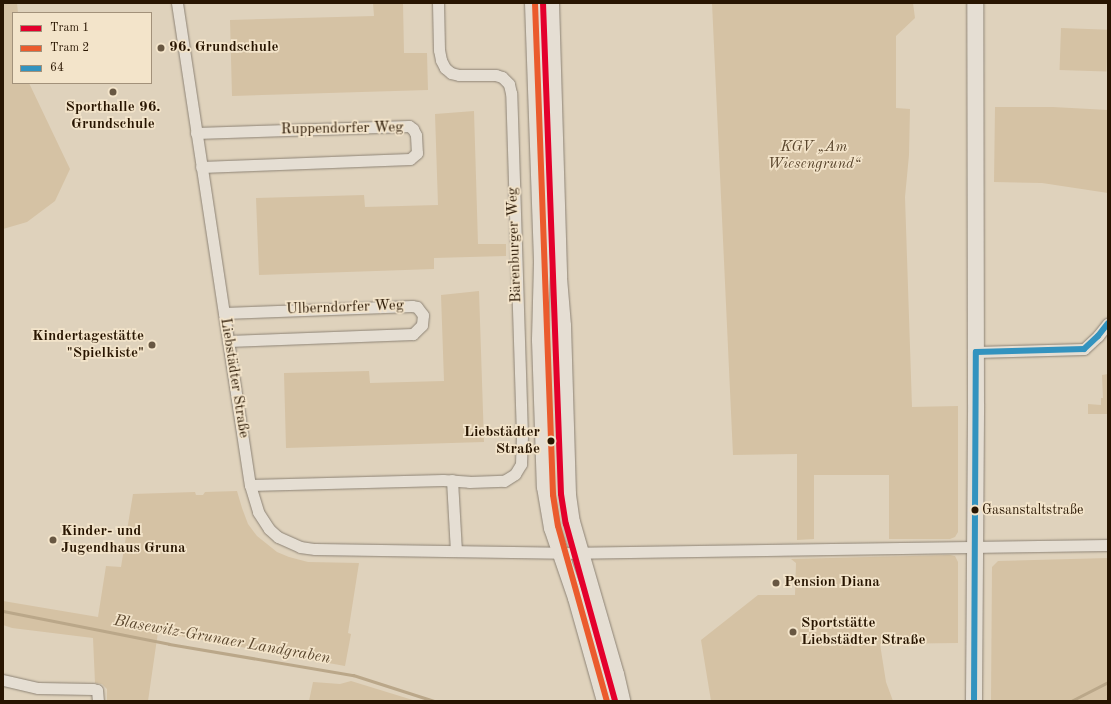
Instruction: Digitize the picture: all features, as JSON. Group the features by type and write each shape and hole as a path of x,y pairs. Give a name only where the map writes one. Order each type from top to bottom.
{"street":[{"name":"Liebstädter Straße","path":"177,3 250,485 258,512 269,529 278,537 300,547 315,549 561,553 975,546"},
{"name":"Bärenburger Weg","path":"250,485 452,480 504,481 510,478 521,464 522,436 511,93 509,84 502,76 459,75 445,68 441,60 439,50 438,3"},
{"path":"533,3 542,263 540,340 545,476 552,528 576,598 605,701"},
{"path":"551,3 559,278 564,326 568,495 572,522 614,667 622,701"},
{"path":"974,701 976,352 975,3"},
{"name":"Ruppendorfer Weg","path":"196,133 409,126 414,129 416,135 417,153 410,159 201,167"},
{"name":"Ulberndorfer Weg","path":"224,313 412,306 417,307 423,315 422,325 413,334 228,341"},
{"path":"976,352 1084,349 1098,336 1108,323"},
{"path":"452,480 456,551"},
{"path":"975,546 1108,545"},
{"path":"3,680 38,688 93,689 97,690 98,701"}],"green space":[{"path":"3,3 17,3 18,12 12,12 12,84 29,84 70,169 55,201 27,222 3,229"},
{"path":"373,3 403,3 404,53 427,53 428,90 232,96 230,20 374,16"},
{"name":"KGV „Am Wiesengrund“","path":"712,3 913,3 915,18 896,36 896,108 910,109 909,155 905,197 912,407 958,406 958,532 955,537 950,539 889,539 889,475 814,475 814,539 797,540 797,454 733,455"},
{"path":"1061,28 1108,30 1107,72 1060,70"},
{"path":"995,107 1053,107 1108,110 1108,193 1042,183 994,182"},
{"path":"474,111 478,244 506,244 506,256 434,258 434,269 259,275 256,198 364,195 365,207 438,205 435,114"},
{"path":"479,291 484,442 286,448 284,373 369,371 370,383 444,381 441,295"},
{"path":"1108,374 1108,414 1088,414 1088,404 1101,405 1101,398 1103,398 1102,375"},
{"path":"237,491 248,524 257,536 277,552 308,562 359,563 348,633 351,634 345,666 158,632 148,701 107,701 107,689 102,684 95,683 93,638 12,628 3,625 3,601 98,617 106,566 121,567 133,494 195,492 196,495 203,495 205,492"},
{"name":"Sportstätte Liebstädter Straße","path":"955,556 958,562 958,643 880,644 886,682 893,701 711,701 701,640 758,595 795,595 796,563 791,559"},
{"path":"1108,558 1108,701 991,701 992,567 998,561"},
{"path":"351,681 416,701 309,701 313,682 340,684"}],"waterway":[{"name":"Blasewitz‐Grunaer Landgraben","path":"3,611 169,644 353,675 434,701"},
{"name":"Blasewitz‐Grunaer Landgraben","path":"1071,701 1108,682"}],"tram line":[{"name":"2","path":"535,3 553,495 558,526 607,701"},
{"name":"1","path":"543,3 561,494 566,524 615,701"}],"transit line":[{"name":"64","path":"976,352 1084,349 1098,336 1108,323"},
{"name":"64","path":"974,701 976,352"}],"place":[{"name":"96. Grundschule","path":"161,48"},
{"name":"Sporthalle 96. Grundschule","path":"113,92"},
{"name":"Kindertagestätte \"Spielkiste\"","path":"152,345"},
{"name":"Liebstädter Straße","path":"551,441"},
{"name":"Gasanstaltstraße","path":"975,510"},
{"name":"Kinder- und Jugendhaus Gruna","path":"53,540"},
{"name":"Pension Diana","path":"776,583"},
{"name":"Sportstätte Liebstädter Straße","path":"793,632"}]}
